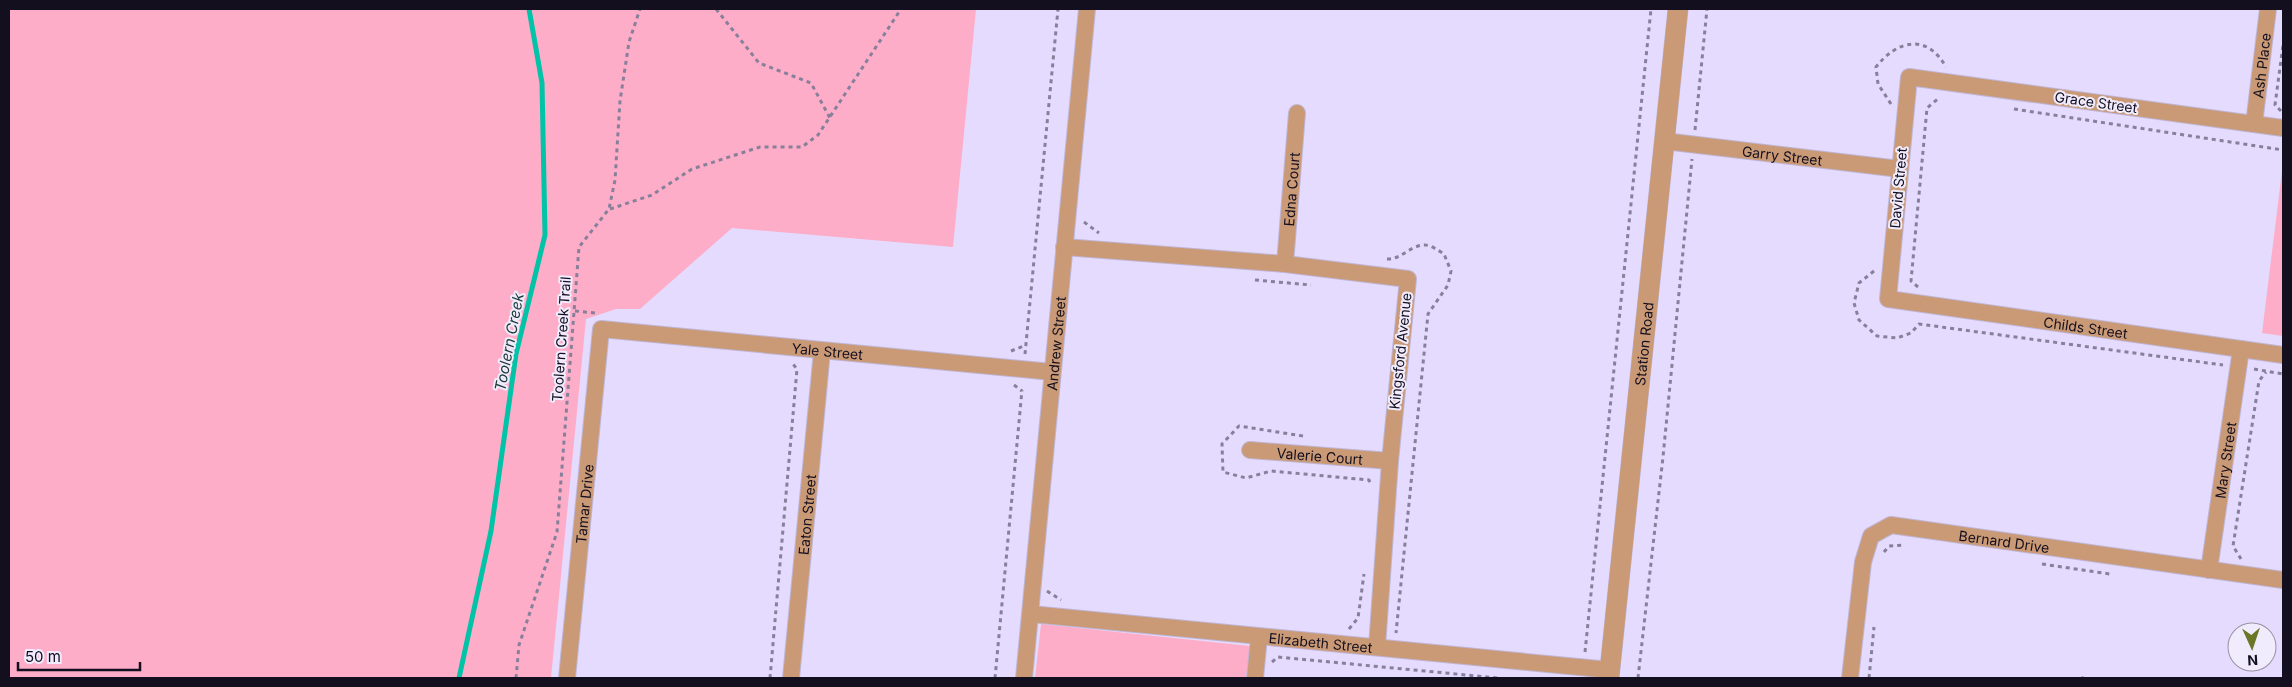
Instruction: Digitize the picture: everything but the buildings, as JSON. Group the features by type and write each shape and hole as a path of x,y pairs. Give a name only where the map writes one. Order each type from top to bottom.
{"street":[{"name":"Andrew Street","path":"1024,678 1087,9"},
{"name":"Station Road","path":"1610,674 1678,9"},
{"name":"Ash Place","path":"2254,124 2268,9"},
{"name":"Grace Street","path":"1909,77 2283,128"},
{"name":"David Street","path":"1888,299 1909,77"},
{"name":"Edna Court","path":"1285,264 1297,113"},
{"name":"Garry Street","path":"1664,141 1900,169"},
{"name":"Kingsford Avenue","path":"1064,247 1285,264 1408,279 1390,461 1378,639"},
{"name":"Childs Street","path":"1888,299 2283,355"},
{"name":"Yale Street","path":"601,329 821,358 1052,372"},
{"name":"Tamar Drive","path":"567,678 601,329"},
{"name":"Mary Street","path":"2209,570 2241,350"},
{"name":"Eaton Street","path":"791,678 821,358"},
{"name":"Valerie Court","path":"1250,450 1390,461"},
{"name":"Bernard Drive","path":"1850,678 1862,562 1871,536 1891,525 2283,580"},
{"name":"Elizabeth Street","path":"1031,614 1259,637 1378,639 1584,668 1610,674"},
{"path":"1255,678 1259,637"}],"path":[{"name":"Toolern Creek Trail","path":"516,678 519,645 557,532 580,247 609,209 615,180 620,101 629,42 640,9"},
{"path":"716,9 759,63 811,83 830,118"},
{"path":"609,209 652,195 692,169 760,147 802,147 818,135 901,9"},
{"path":"994,678 1058,9"},
{"path":"1584,668 1651,9"},
{"path":"1638,678 1663,457 1707,9"},
{"path":"1892,109 1891,104 1878,84 1876,67 1884,57 1897,47 1911,43 1929,48 1941,58 1946,68"},
{"path":"2283,44 2275,105 2283,112"},
{"path":"1920,290 1911,281 1927,108 1938,98 1948,99"},
{"path":"2007,108 2283,150"},
{"path":"1082,248 1085,213"},
{"path":"1084,222 1097,232 1106,233"},
{"path":"1385,258 1394,259 1410,248 1426,245 1444,254 1451,271 1448,286 1428,314 1396,633"},
{"path":"1876,270 1859,283 1854,303 1859,320 1877,336 1897,338 1911,333 1919,324 2283,374"},
{"path":"1248,279 1318,286"},
{"path":"770,678 797,369 792,362 821,358"},
{"path":"2241,559 2233,546 2259,381 2266,371"},
{"path":"1012,383 1022,391"},
{"path":"1306,437 1239,426 1222,444 1223,472 1246,478 1271,471 1368,480 1376,493"},
{"path":"1883,553 1890,546 1913,546"},
{"path":"2035,563 2111,574"},
{"path":"1349,629 1358,618 1365,570"},
{"path":"1048,581 1046,590 1061,601"},
{"path":"1869,678 1874,622"},
{"path":"1340,628 1349,629 1378,639 1396,633 1406,634"},
{"path":"1579,652 1586,649"},
{"path":"1269,665 1278,657 1498,678"}],"shaded area":[{"path":"9,9 976,9 953,247 732,228 640,309 616,309 586,319 551,678 9,678"},
{"path":"2283,163 2283,336 2262,333"},
{"path":"1041,624 1250,646 1246,678 1035,678"}],"waterway":[{"name":"Toolern Creek","path":"459,678 491,531 516,354 545,235 542,83 529,9"}]}
